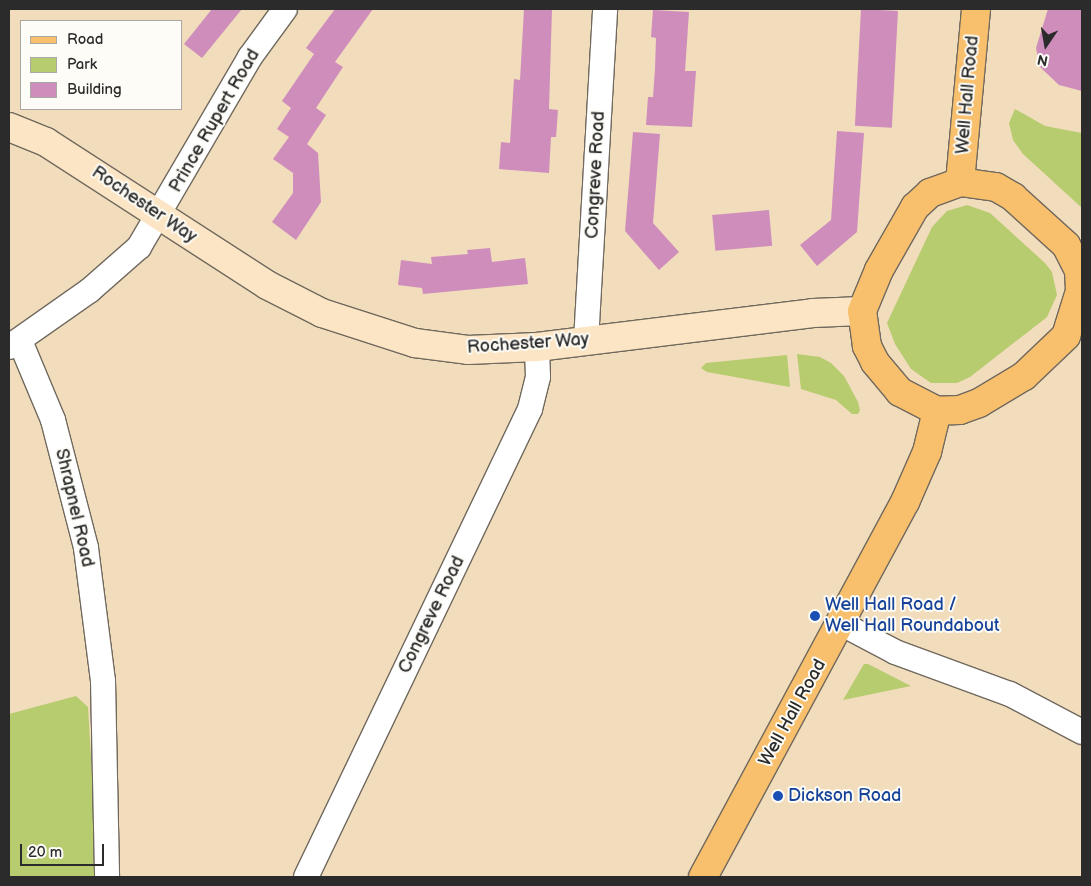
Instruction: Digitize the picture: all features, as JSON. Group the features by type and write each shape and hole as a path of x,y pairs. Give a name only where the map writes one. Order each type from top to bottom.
{"main road":[{"name":"Well Hall Road","path":"960,182 976,9"},
{"path":"960,182 977,182 996,186 1014,196 1074,246 1079,271 1079,312 1066,336 1024,376 979,404 960,410 937,411 900,392 875,362 867,346 862,311 879,270 914,208 938,189 960,182"},
{"name":"Well Hall Road","path":"703,877 842,624 919,474 937,411"}],"street":[{"name":"Prince Rupert Road","path":"14,344 116,270 139,247 159,217 250,57 285,9"},
{"name":"Congreve Road","path":"586,341 605,9"},
{"name":"Rochester Way","path":"9,128 46,142 159,217 267,285 322,313 365,329 415,343 468,350 537,347 812,313 862,311"},
{"name":"Shrapnel Road","path":"14,344 53,420 69,475 86,548 103,681 107,877"},
{"name":"Congreve Road","path":"306,877 530,409 538,378 537,347"},
{"path":"842,624 896,652 1010,694 1082,732"}],"green space":[{"path":"1015,109 1045,126 1082,133 1082,208 1023,154 1013,140 1009,123"},
{"path":"967,205 990,213 1045,263 1052,272 1057,295 1047,317 970,377 957,383 931,383 911,369 895,344 887,323 932,227 947,211"},
{"path":"797,354 820,357 831,363 844,376 858,402 860,410 858,414 852,414 836,400 801,389"},
{"path":"787,355 790,387 707,372 701,368 706,363"},
{"path":"864,664 868,664 911,686 843,700"},
{"path":"76,696 88,707 98,877 9,877 9,714"}],"building":[{"path":"212,9 242,9 202,58 184,44"},
{"path":"335,9 373,9 335,62 343,67 316,108 326,115 307,144 318,153 321,202 296,240 272,222 293,193 293,173 273,159 289,137 277,129 291,108 282,101 314,54 306,48"},
{"path":"524,9 552,9 549,109 558,110 556,137 551,137 549,173 499,169 501,142 510,143 514,79 520,80"},
{"path":"861,9 898,11 892,128 855,126"},
{"path":"1048,9 1082,9 1082,91 1059,85 1040,67 1036,48"},
{"path":"653,10 689,12 685,71 696,71 692,127 646,125 648,97 653,97 655,69 656,38 651,37"},
{"path":"837,131 864,133 857,232 817,266 800,245 831,220"},
{"path":"633,132 660,134 653,223 679,252 659,270 625,231"},
{"path":"769,210 772,246 715,251 712,215"},
{"path":"490,248 492,262 525,258 528,284 423,294 422,288 398,285 401,260 432,264 431,257 468,254 467,250"}],"place":[{"name":"Well Hall Road / Well Hall Roundabout","path":"815,616"},
{"name":"Dickson Road","path":"778,796"}]}
